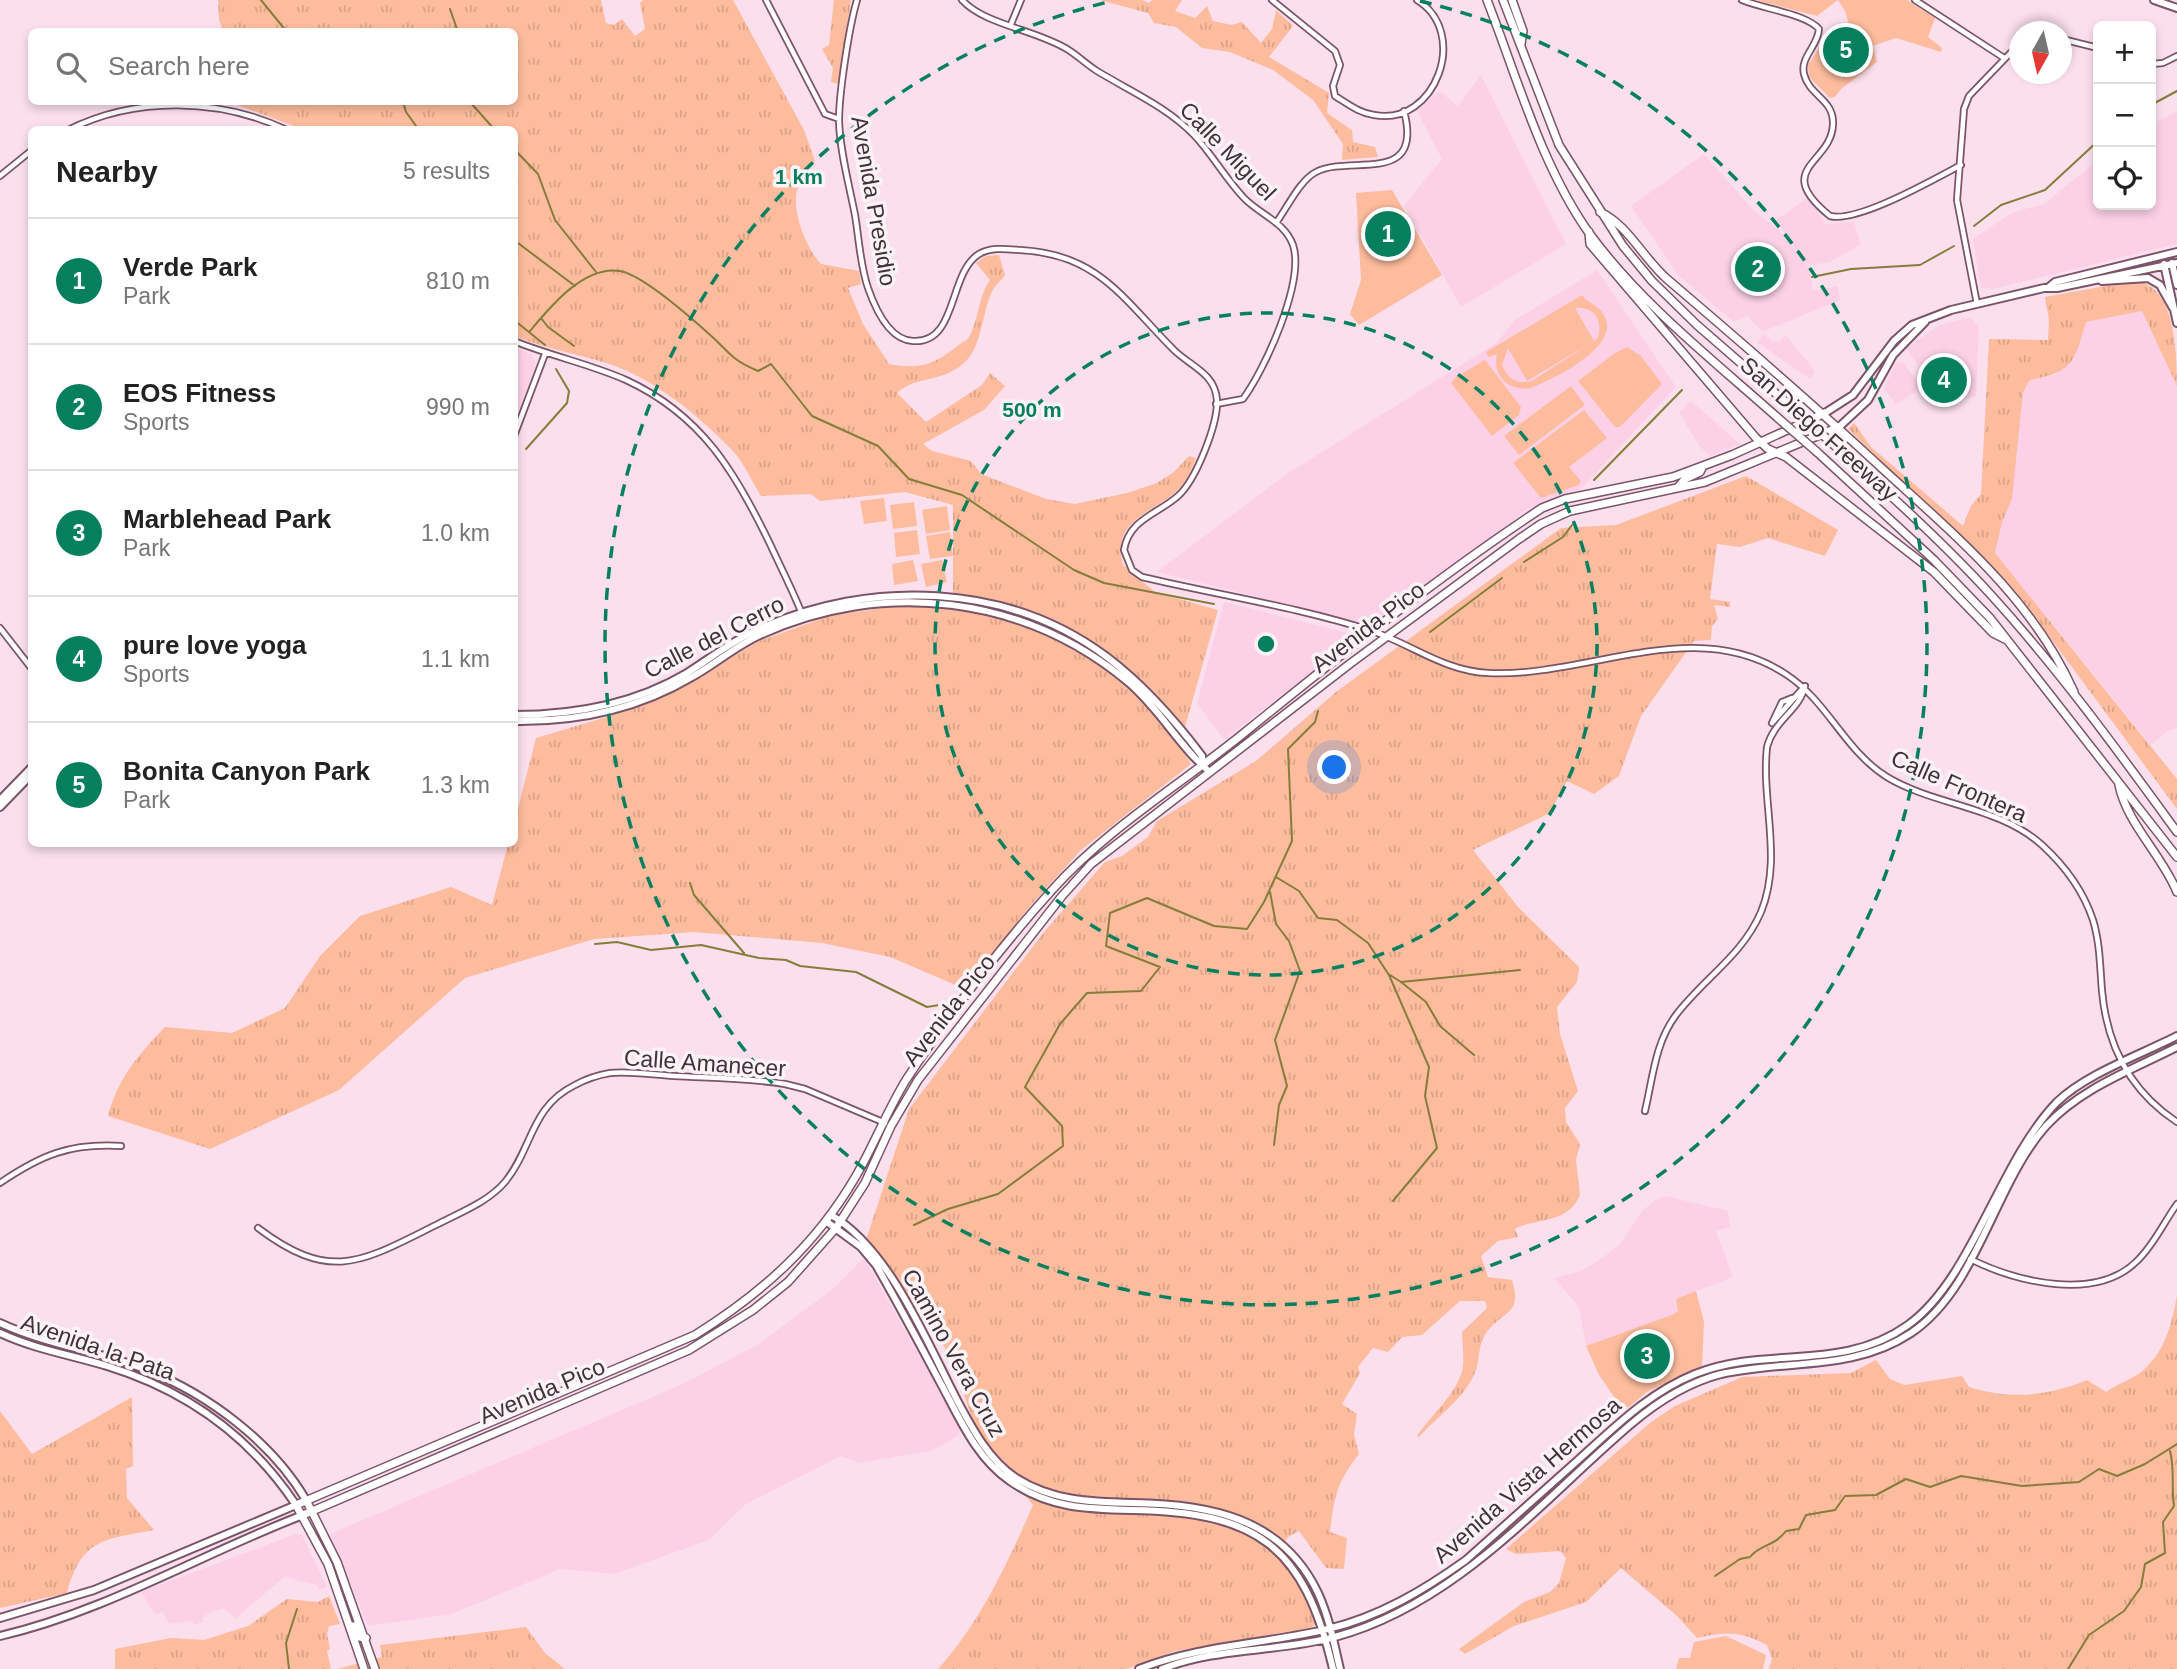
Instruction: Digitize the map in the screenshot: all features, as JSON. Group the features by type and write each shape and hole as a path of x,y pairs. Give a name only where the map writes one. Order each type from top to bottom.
{"highway":[{"name":"San Diego Freeway","path":"1487,0 1545,149 1589,232 1668,320 1934,560 2007,640 2177,857"},
{"name":"San Diego Freeway","path":"1503,0 1559,145 1600,212 1652,281 1967,569 2074,692 2176,830"},
{"path":"1513,0 1523,31 1521,45"},
{"path":"1600,212 1618,223 1666,279 1825,413 1972,551 2015,596 2062,664 2074,692"},
{"path":"1589,232 1590,244 1761,443 1777,452 1934,572 1993,633 2007,640"},
{"name":"Avenida Pico","path":"296,1505 695,1335 735,1310 774,1278 829,1218 857,1173 881,1122 942,1030 1052,890 1086,855 1287,697 1542,508 1565,499 1673,477 1761,443 1825,413"},
{"name":"Avenida Pico","path":"303,1515 712,1338 754,1310 788,1282 839,1224 865,1183 891,1126 918,1080 1062,896 1122,837 1385,637 1548,520 1592,505 1705,482 1839,427"},
{"path":"1679,486 1685,479 1700,472 1703,466"},
{"path":"1652,493 1659,486 1671,482 1673,477"},
{"path":"1542,508 1548,520"},
{"path":"1287,697 1291,709"},
{"path":"2119,781 2122,801 2171,877 2177,892"},
{"name":"Avenida la Pata","path":"306,1500 337,1562 375,1669"},
{"name":"Avenida la Pata","path":"296,1505 328,1564 364,1669"},
{"path":"350,1626 356,1626 359,1637 366,1639"}],"main road":[{"path":"2154,0 2177,8"},
{"path":"1825,413 1853,395 1899,335 1912,325 1941,313 2049,287 2068,278 2174,253 2177,285"},
{"path":"2162,256 2177,323"},
{"path":"2049,287 2057,288 2175,263"},
{"path":"2097,280 2105,282 2148,278 2160,285 2173,308"},
{"name":"Avenida Pico","path":"1839,427 1868,400 1898,348 1925,321"},
{"name":"Calle del Cerro","path":"518,715 565,713 622,701 669,682 739,639 802,615 863,597 898,594 983,603 1041,621 1087,643 1127,673 1167,711 1202,755 1203,765 1209,772"},
{"name":"Calle del Cerro","path":"518,721 580,718 635,702 691,678 758,636 802,615"},
{"path":"0,800 28,771"},
{"path":"0,807 28,778"},
{"name":"Avenida Vista Hermosa","path":"1139,1669 1200,1650 1327,1629 1369,1616 1434,1583 1466,1560 1639,1406 1665,1388 1697,1373 1737,1363 1837,1355 1885,1340 1926,1309 1966,1257 2038,1125 2076,1087 2177,1036"},
{"name":"Avenida Vista Hermosa","path":"1162,1669 1202,1658 1329,1638 1378,1622 1438,1591 1470,1568 1657,1403 1685,1387 1719,1375 1840,1362 1888,1346 1913,1331 1931,1315 2044,1128 2074,1099 2177,1047"},
{"name":"Camino Vera Cruz","path":"829,1218 839,1224 876,1265 974,1444 1006,1479 1033,1496 1068,1507 1178,1510 1220,1518 1247,1530 1284,1558 1303,1582 1327,1629 1332,1669"},
{"name":"Avenida la Pata","path":"0,1323 23,1334 146,1370 178,1385 245,1429 282,1465 306,1500"},
{"name":"Avenida la Pata","path":"0,1333 20,1342 145,1379 182,1397 239,1438 266,1464 296,1505"},
{"name":"Avenida Pico","path":"0,1618 94,1590 296,1505"},
{"name":"Avenida Pico","path":"0,1636 39,1627 82,1611 303,1515"},
{"name":"Camino Vera Cruz","path":"1329,1638 1340,1669"}],"street":[{"path":"766,0 825,114 839,119"},
{"name":"Avenida Presidio","path":"857,0 839,119 867,283 886,325 894,334 913,341 933,337 941,329 962,272 980,253 1008,249 1059,254 1082,264 1135,305 1179,355 1206,374 1214,384 1216,404"},
{"name":"Calle Miguel","path":"962,0 975,13 1011,24 1068,49 1095,70 1165,110 1195,136 1246,200 1287,234 1295,257 1288,300 1277,333 1243,399 1216,404"},
{"path":"1011,24 1021,0"},
{"path":"1272,0 1335,51 1340,65 1333,86 1335,96 1359,111 1375,116 1404,111 1427,95 1435,84 1444,53 1439,29 1419,1"},
{"path":"1742,0 1768,10 1810,19 1819,29 1818,40 1806,58 1804,73 1809,85 1832,109 1833,127 1830,140 1808,165 1804,178 1808,189 1830,216 1846,216 1882,204 1961,165"},
{"path":"1915,0 2004,58"},
{"path":"2072,42 2093,47"},
{"path":"1977,304 1957,200 1964,109 1969,96 2009,53"},
{"path":"2156,64 2177,56"},
{"path":"79,126 117,112 170,105"},
{"path":"186,105 230,110 276,126"},
{"path":"1276,223 1315,172 1327,168 1382,164 1398,155 1406,141 1408,128 1404,111"},
{"path":"0,176 28,155"},
{"path":"518,343 626,380 691,422 716,448 738,481 802,615"},
{"path":"518,425 545,354"},
{"path":"1216,404 1195,476 1180,495 1138,522 1126,539 1127,561 1132,570 1142,577 1374,632 1385,637"},
{"path":"0,628 28,664"},
{"name":"Calle Frontera","path":"1385,637 1437,661 1488,673 1598,662 1678,646 1707,646 1756,657 1805,686 1849,744 1887,777 2022,830 2060,863 2078,886 2093,922 2107,1025 2122,1063 2127,1073 2158,1108 2177,1122"},
{"path":"1771,731 1791,699 1805,686"},
{"path":"1645,1111 1657,1053 1669,1026 1682,1008 1734,956 1750,934 1768,885 1772,849 1766,764 1772,723 1784,709 1795,704 1803,695 1805,686"},
{"path":"1791,699 1795,704"},
{"name":"Calle Amanecer","path":"258,1228 281,1245 316,1260 351,1262 374,1255 476,1205 493,1193 514,1167 532,1126 544,1109 572,1086 609,1073 785,1084 805,1089 891,1126"},
{"path":"0,1183 40,1157 94,1144 121,1146"},
{"path":"1966,1257 2041,1282 2080,1286 2103,1281 2137,1262 2177,1204"}],"shaded area":[{"path":"1481,75 1566,244 1461,307 1404,205 1442,159 1417,111 1439,91 1458,106"},
{"path":"2177,111 2177,244 1993,289 1981,288 1973,239 2013,212 2044,204 2093,164 2093,210 2156,210 2156,122"},
{"path":"1704,154 1754,211 1778,229 1802,259 1776,220 1807,198 1826,224 1854,222 1861,244 1830,262 1811,265 1804,261 1809,268 1813,291 1837,286 1840,300 1762,332 1747,316 1734,322 1678,275 1631,206"},
{"path":"1597,270 1676,387 1581,489 1528,509 1375,626 1157,572 1287,474 1496,343 1515,320"},
{"path":"2142,311 2177,379 2177,728 2167,731 2151,745 1995,553 2016,455 2023,392 2030,380 2055,375 2074,360 2086,322"},
{"path":"1970,317 1979,327 1976,396 1944,403 1906,348 1940,325"},
{"path":"1764,334 1772,341 1779,341 1786,335 1815,371 1810,379 1757,342"},
{"path":"518,348 532,355 536,364 518,411"},
{"path":"1903,362 1922,388 1896,404 1884,389 1897,363"},
{"path":"1690,401 1740,444 1711,456 1701,448 1679,413"},
{"path":"1224,602 1352,634 1354,639 1224,740 1197,703"},
{"path":"1666,1196 1728,1211 1730,1227 1716,1231 1733,1277 1676,1299 1678,1311 1674,1314 1586,1346 1579,1307 1554,1278 1581,1271 1604,1257 1621,1243 1642,1211 1655,1200"},
{"path":"864,1258 960,1428 959,1435 933,1450 860,1463 841,1456 746,1504 709,1540 614,1574 560,1569 452,1614 368,1626 330,1534 683,1384 759,1344 833,1289"},
{"path":"296,1534 302,1535 327,1587 319,1590 317,1585 284,1577 236,1618 222,1608 202,1617 203,1622 194,1625 192,1621 169,1624 163,1612 155,1615 141,1592"}],"green space":[{"path":"218,0 601,0 606,23 614,25 622,19 635,36 645,29 640,3 643,0 733,0 804,130 815,161 801,182 796,196 799,223 806,241 821,264 859,271 861,284 848,288 863,324 889,364 928,364 967,339 990,280 976,263 986,256 999,255 1005,275 990,297 979,337 970,356 947,374 912,384 897,393 926,422 982,385 990,373 1005,386 984,410 923,444 932,451 971,461 981,474 1046,499 1075,504 1127,493 1157,483 1174,472 1189,456 1196,458 1181,487 1133,522 1122,539 1121,551 1123,565 1155,592 1218,610 1185,727 1138,677 1082,637 1020,608 953,594 953,505 905,492 820,501 811,494 761,496 733,451 690,411 658,388 606,363 518,337 518,126 294,126 237,105 518,105 518,28 222,28"},
{"path":"834,0 851,0 839,84 831,82 833,68 822,49 829,45"},
{"path":"1100,0 1142,0 1149,3 1152,0 1182,0 1175,11 1195,18 1207,6 1213,21 1232,25 1242,22 1261,43 1272,29 1276,10 1293,26 1269,57 1329,93 1327,113 1352,130 1353,142 1375,147 1378,157 1342,160 1343,144 1313,100 1273,70 1230,52 1202,48 1176,27 1154,23 1148,13"},
{"path":"1756,0 1838,0 1817,16"},
{"path":"1838,0 1907,0 1935,18 1928,37 1942,48 1941,52 1896,38 1873,46 1877,62 1841,89 1835,97 1830,98 1809,77 1808,65 1823,42 1851,32 1845,11"},
{"path":"1392,190 1442,275 1359,325 1350,314 1361,280 1356,193"},
{"path":"2132,281 2147,284 2158,293 2166,306 2174,339 2177,386 2142,311 2086,322 2075,356 2070,363 2056,373 2030,380 2023,392 2012,499 2002,522 1995,553 2177,779 2177,809 2017,593 1848,429 1854,423 1871,447 1963,526 1971,506 1981,494 1989,339 2048,340 2049,320 2045,297"},
{"path":"1582,295 1605,317 1607,328 1603,339 1594,350 1568,369 1531,388 1509,385 1497,369 1497,354 1489,357 1486,352","holes":["1575,308 1592,312 1598,320 1598,338 1594,341","1587,345 1527,382 1514,380 1507,374 1502,365 1508,348 1527,381"]},
{"path":"1627,347 1641,356 1662,384 1620,427 1615,427 1578,381"},
{"path":"1485,360 1521,407 1519,415 1492,436 1451,383 1456,377"},
{"path":"1571,386 1585,405 1519,455 1504,436"},
{"path":"1584,410 1607,438 1569,467 1581,481 1579,485 1541,498 1513,463"},
{"path":"1746,476 1838,530 1825,556 1768,538 1740,547 1717,544 1710,599 1730,602 1730,607 1714,605 1718,619 1712,626 1711,640 1694,641 1641,716 1619,776 1594,794 1567,781 1550,813 1473,850 1518,907 1579,967 1577,982 1557,1007 1560,1034 1578,1091 1565,1108 1566,1122 1580,1144 1576,1160 1580,1195 1574,1205 1560,1216 1515,1229 1518,1237 1498,1241 1481,1256 1488,1277 1512,1280 1515,1291 1513,1306 1483,1338 1476,1370 1466,1389 1419,1437 1417,1436 1459,1380 1463,1362 1462,1332 1487,1308 1485,1301 1460,1301 1422,1335 1402,1337 1388,1352 1373,1348 1358,1367 1360,1373 1342,1404 1357,1414 1354,1435 1359,1454 1338,1490 1330,1532 1347,1538 1344,1569 1326,1568 1299,1531 1288,1537 1277,1554 1305,1589 1319,1622 1310,1628 1175,1651 1127,1669 938,1669 980,1612 1033,1505 979,1439 951,1356 866,1240 909,1109 1044,932 1105,862 1122,856 1148,837 1157,821 1256,761 1336,692 1561,528 1616,525"},
{"path":"884,498 887,521 864,524 860,501"},
{"path":"914,502 917,526 893,529 890,505"},
{"path":"947,506 950,530 926,534 922,510"},
{"path":"917,530 920,554 896,557 894,533"},
{"path":"950,532 953,556 930,559 926,536"},
{"path":"913,560 918,581 894,585 892,564"},
{"path":"942,560 947,582 926,587 921,564"},
{"path":"906,605 949,608 991,616 1032,629 1070,647 1105,669 1138,697 1166,728 1191,764 1081,850 1031,905 965,989 890,957 822,943 694,932 594,939 465,978 339,1090 210,1149 108,1116 117,1090 130,1068 165,1027 232,1033 285,1008 320,956 360,916 451,887 492,905 507,847 518,847 518,808 536,738 610,716 678,688 759,641 832,615"},
{"path":"1696,1291 1704,1322 1702,1366 1647,1392 1629,1407 1621,1407 1599,1375 1586,1346 1674,1314 1678,1311 1676,1299"},
{"path":"2177,1295 2177,1669 1769,1669 1772,1659 1767,1645 1733,1634 1697,1638 1677,1616 1621,1568 1586,1602 1514,1626 1465,1654 1459,1649 1524,1602 1550,1592 1559,1583 1566,1558 1560,1551 1516,1554 1506,1549 1651,1422 1675,1406 1742,1377 1851,1373 1876,1360 1890,1379 1904,1385 1962,1376 1969,1387 2014,1395 2044,1393 2087,1380 2106,1392 2140,1373 2156,1356 2170,1327"},
{"path":"132,1397 133,1466 126,1469 127,1498 154,1530 121,1536 97,1545 80,1561 67,1593 0,1608 0,1411 32,1454"},
{"path":"329,1596 340,1624 329,1626 327,1634 331,1669 115,1669 115,1649 171,1638 204,1640 248,1626 287,1599 318,1602"},
{"path":"526,1627 545,1653 565,1669 337,1669 382,1657 380,1645"},
{"path":"1726,1636 1766,1655 1763,1669 1676,1669 1679,1658 1690,1658 1694,1642"}],"waterway":[{"path":"261,0 284,28"},
{"path":"450,9 457,28"},
{"path":"2156,102 2177,91"},
{"path":"404,105 416,126"},
{"path":"473,105 491,126"},
{"path":"1974,226 2001,205 2045,190 2093,146"},
{"path":"518,153 538,174 555,220 596,272"},
{"path":"518,243 575,286"},
{"path":"1812,277 1851,269 1920,265 1954,246"},
{"path":"530,331 558,300 581,281 607,271 630,274 665,297 741,362 758,371 771,364 812,416 878,446 909,479 962,495 1074,570 1104,583 1214,604"},
{"path":"541,318 548,327 574,346"},
{"path":"518,323 545,345"},
{"path":"526,449 567,403 569,391 556,369"},
{"path":"1594,480 1682,390"},
{"path":"1524,562 1563,537 1572,525"},
{"path":"1430,632 1502,578"},
{"path":"914,1225 948,1209 998,1194 1063,1146 1062,1126 1025,1087 1060,1024 1087,993 1141,991 1160,967 1106,946 1110,913 1147,898 1214,926 1247,929 1264,902 1292,841 1288,749 1315,722 1318,711"},
{"path":"1276,877 1299,891 1318,918 1337,920 1368,943 1389,975 1429,1067 1425,1096 1437,1148 1393,1201"},
{"path":"690,883 694,895 744,953"},
{"path":"1270,892 1276,924 1289,941 1300,971 1275,1040 1287,1086 1279,1105 1274,1145"},
{"path":"595,944 617,942 651,950 701,945 759,958 786,960 800,966 856,972 927,1007 951,1003"},
{"path":"1390,975 1401,982 1520,970"},
{"path":"1401,982 1426,1002 1440,1026 1474,1055"},
{"path":"1715,1576 1740,1559 1750,1557 1777,1540 1786,1531 1799,1529 1806,1515 1835,1510 1845,1496 1876,1495 1906,1479 1930,1487 1961,1476 2022,1486 2079,1482 2099,1469 2117,1476 2145,1464 2177,1444"},
{"path":"2068,1669 2089,1635 2124,1611 2141,1587 2145,1564 2165,1553 2163,1522 2174,1506 2170,1451"},
{"path":"289,1669 286,1643 297,1609"}],"place":[{"name":"Bonita Canyon Park","path":"1846,50"},
{"name":"Verde Park","path":"1388,234"},
{"name":"EOS Fitness","path":"1758,269"},
{"name":"pure love yoga","path":"1944,380"},
{"name":"Marblehead Park","path":"1647,1356"}]}
